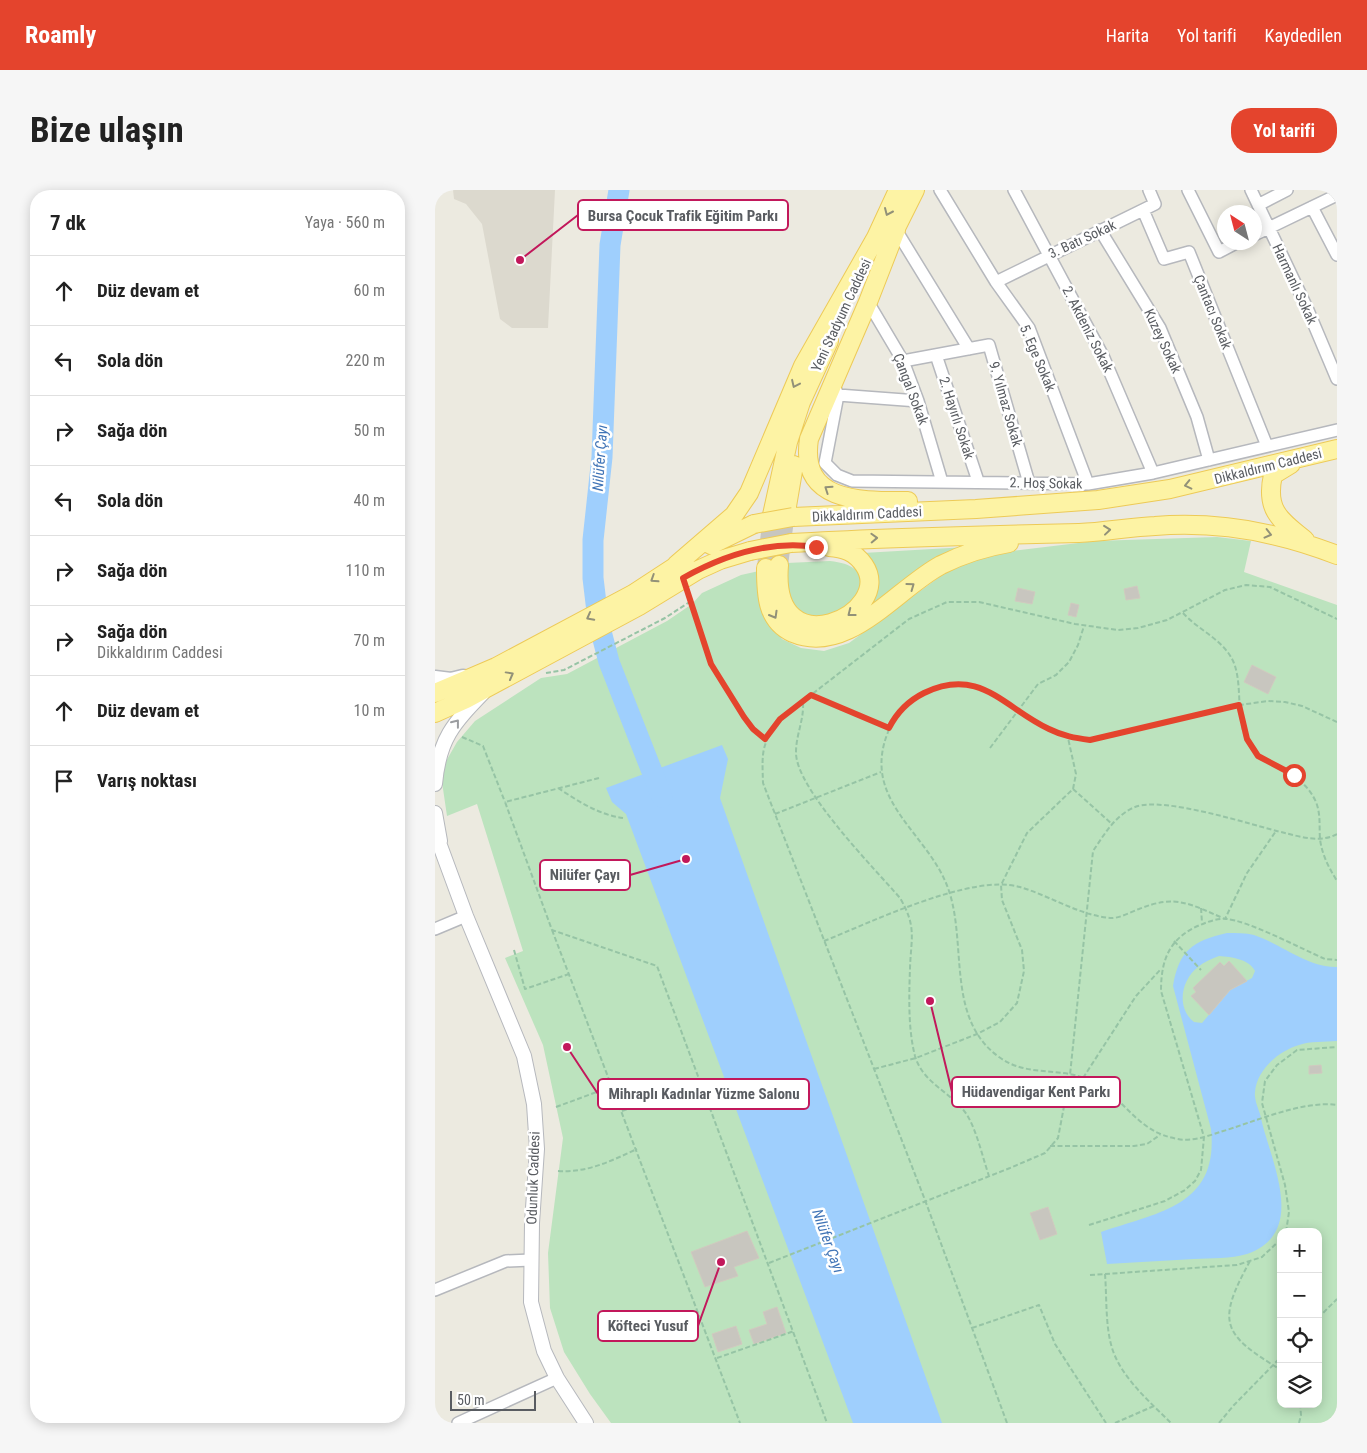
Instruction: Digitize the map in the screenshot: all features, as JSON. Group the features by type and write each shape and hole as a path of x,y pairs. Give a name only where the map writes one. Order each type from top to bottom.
{"main road":[{"name":"Yeni Stadyum Caddesi","path":"794,439 801,402 854,290 898,190"},
{"name":"Yeni Stadyum Caddesi","path":"794,439 915,190"},
{"path":"896,230 835,389 809,439 807,452 810,467 817,481 827,491 842,497 859,500 1002,500 1049,504"},
{"path":"680,572 734,515 749,493 803,366 878,234"},
{"path":"784,514 794,439"},
{"name":"Dikkaldırım Caddesi","path":"435,693 496,667 533,654 636,600 680,572 722,538 754,524 784,514 1049,504 1098,500 1170,489 1337,449"},
{"path":"1310,455 1280,469 1273,475 1270,499 1275,512 1288,527 1310,545"},
{"name":"Dikkaldırım Caddesi","path":"680,572 750,551 791,543 942,536 1084,533 1156,526 1211,524 1249,529 1310,545 1337,555"},
{"path":"791,543 848,550 865,566 870,578 869,592 856,609 840,621 824,626 807,624 791,616 782,603 773,566 768,605 775,620 787,630 806,638 823,638 841,634 940,566 977,549 1084,533"},
{"name":"Dikkaldırım Caddesi","path":"435,713 491,686 533,654"},
{"path":"435,680 451,681 496,667"}],"street":[{"name":"5. Ege Sokak","path":"940,190 996,282 1029,328 1088,484"},
{"name":"2. Akdeniz Sokak","path":"1014,190 1103,356 1153,474"},
{"path":"1143,210 1155,204 1149,190"},
{"path":"1188,190 1217,248"},
{"name":"Harmanlı Sokak","path":"1251,190 1258,205"},
{"path":"1258,205 1287,190"},
{"path":"1262,231 1337,195"},
{"path":"1312,207 1337,254"},
{"name":"3. Batı Sokak","path":"996,282 1049,254 1143,210"},
{"name":"Çantacı Sokak","path":"1143,210 1165,259 1189,252 1267,446"},
{"name":"Harmanlı Sokak","path":"1262,214 1307,308 1337,379"},
{"path":"896,230 969,348"},
{"name":"Kuzey Sokak","path":"1100,230 1159,328 1197,418 1209,460"},
{"name":"Çangal Sokak","path":"868,302 903,361 918,401 943,482"},
{"name":"9. Yılmaz Sokak","path":"903,361 989,345 1029,483"},
{"name":"2. Hayırlı Sokak","path":"936,355 978,481"},
{"path":"835,389 918,401"},
{"name":"2. Hoş Sokak","path":"835,389 825,463 837,476 852,481 978,481 1088,484 1153,474 1337,430"},
{"path":"435,784 442,748 449,731 491,686"},
{"path":"435,813 441,847"},
{"path":"435,832 441,847"},
{"name":"Odunluk Caddesi","path":"441,847 466,916 524,1056 533,1104 537,1149 531,1260 531,1302 544,1351 557,1378 586,1423"},
{"path":"435,929 466,916"},
{"path":"435,1290 506,1261 531,1260"},
{"path":"457,1423 557,1378"}],"path":[{"path":"680,572 711,664 719,680 730,692 753,729 765,739"},
{"path":"1007,1423 925,1200 763,783 762,757 765,739 780,719 909,619 947,602 979,602 1084,626 1118,630 1138,628 1167,620 1225,590 1246,585 1270,587 1337,619"},
{"path":"566,669 643,629 691,601"},
{"path":"1182,612 1195,626 1226,648 1235,666 1239,705 1247,739 1258,756 1294,775 1305,785 1315,801 1320,816 1320,838 1328,866 1337,881"},
{"path":"990,748 1017,709 1038,684 1056,675 1069,662 1078,645 1084,626"},
{"path":"1337,722 1302,706 1268,701 1239,705 1090,740 1068,737 1047,729 990,691 974,685 951,684 932,689 904,706 889,728 883,745 881,772 884,788 896,808 943,875 955,914 962,987 969,1019 977,1034 999,1057 1022,1070 1083,1078 1103,1088 1118,1100 1137,1121 1161,1134 1180,1140 1204,1137 1323,1103 1337,1105"},
{"path":"811,695 889,728"},
{"path":"803,701 803,720 796,753 799,765 815,797 900,898 906,909 912,927 913,941 910,966 912,1039 915,1058 923,1073 967,1116 989,1176"},
{"path":"449,731 483,746 717,1358 740,1423"},
{"path":"874,1069 915,1058 977,1034 1000,1022 1017,1003 1024,971 1022,950 1002,900 1001,885 1014,855 1027,834 1073,789 1076,774 1068,737"},
{"path":"775,814 881,772"},
{"path":"505,802 599,778"},
{"path":"558,788 595,809 623,818"},
{"path":"1073,789 1112,824"},
{"path":"769,1263 1045,1153 1058,1138 1070,1075 1093,851 1112,824 1135,807 1157,804 1186,808 1309,839 1337,834"},
{"path":"1225,919 1247,873 1276,831"},
{"path":"824,941 950,893 982,884 1019,887 1087,912 1112,919 1158,901 1178,900 1225,919 1244,924 1325,959 1337,960"},
{"path":"1201,908 1202,924"},
{"path":"1089,1225 1165,1201 1185,1190 1195,1181 1201,1170 1204,1137 1161,991 1161,969 1165,956 1174,941 1188,930 1202,924 1225,919"},
{"path":"552,930 657,966 827,1423"},
{"path":"1174,941 1201,970"},
{"path":"514,950 525,989 569,974"},
{"path":"1083,1078 1136,996 1149,979 1161,969"},
{"path":"1287,1228 1289,1212 1285,1184 1261,1103 1265,1081 1277,1065 1297,1050 1337,1047"},
{"path":"622,1111 701,1083"},
{"path":"556,1107 613,1086"},
{"path":"1051,1146 1134,1146 1147,1144 1161,1134"},
{"path":"558,1171 577,1172 601,1165 637,1149"},
{"path":"1090,1274 1237,1265 1262,1257 1277,1243"},
{"path":"1250,1261 1234,1290 1229,1311 1231,1327 1238,1341 1277,1368"},
{"path":"1105,1274 1109,1330 1113,1351 1123,1370 1171,1423"},
{"path":"1322,1314 1337,1299"},
{"path":"972,1328 1039,1305 1055,1344 1106,1423"},
{"path":"717,1358 794,1330"},
{"path":"1219,1423 1233,1404 1277,1361"},
{"path":"1115,1423 1154,1406"},
{"path":"1299,1423 1300,1408"}],"shaded area":[{"path":"453,190 555,190 548,328 512,328 500,319 482,224 466,204 454,199"}],"green space":[{"path":"1217,537 1251,541 1244,572 1337,605 1337,1423 611,1423 590,1394 564,1352 550,1308 548,1253 563,1138 543,1045 505,958 523,951 477,804 447,816 442,782 445,763 457,742 475,721 541,678 567,674 667,621 692,604 702,593 741,575 759,571 761,609 782,639 801,648 824,651 849,643 953,567 978,555 1095,541"},
{"path":"967,547 863,614 863,553"},
{"path":"830,561 849,566 859,574 861,584 857,595 848,605 825,619 813,619 797,611 789,600 786,587 787,563"}],"water":[{"path":"722,745 728,759 720,798 942,1423 853,1423 626,814 612,802 606,788"},
{"path":"1227,933 1254,935 1305,960 1316,964 1337,967 1337,1041 1313,1042 1291,1048 1270,1062 1257,1084 1256,1100 1281,1193 1281,1212 1277,1229 1266,1244 1241,1256 1107,1264 1101,1232 1163,1211 1181,1202 1195,1190 1205,1175 1211,1155 1211,1129 1173,986 1179,964 1184,956 1189,949 1205,940","holes":["1219,956 1244,961 1252,967 1255,971 1252,978 1230,990 1202,1023 1194,1022 1188,1016 1183,1002 1183,994 1188,979 1198,967 1210,959"]}],"building":[{"path":"1137,586 1140,598 1126,600 1124,589"},
{"path":"1018,588 1035,592 1032,604 1015,601"},
{"path":"1071,603 1079,605 1076,617 1068,615"},
{"path":"1252,665 1276,677 1268,694 1244,682"},
{"path":"1229,961 1247,981 1230,990 1209,1015 1191,996 1196,992 1193,988 1220,962 1224,966"},
{"path":"1321,1065 1322,1073 1309,1074 1309,1066"},
{"path":"1048,1207 1057,1234 1040,1240 1030,1213"},
{"path":"747,1231 759,1258 734,1267 738,1276 705,1287 691,1252"},
{"path":"777,1307 786,1333 754,1344 749,1330 767,1324 763,1312"},
{"path":"736,1326 742,1344 718,1352 712,1334"}],"waterway":[{"name":"Nilüfer Çayı","path":"619,190 610,245 602,457 593,540 593,578 598,620 609,662 662,797"}],"tunnel":[{"path":"779,565 786,512"},
{"path":"766,568 772,515"}],"place":[{"name":"Bursa Çocuk Trafik Eğitim Parkı","path":"520,260"},
{"name":"Nilüfer Çayı","path":"686,859"},
{"name":"Hüdavendigar Kent Parkı","path":"930,1001"},
{"name":"Mihraplı Kadınlar Yüzme Salonu","path":"567,1047"},
{"name":"Köfteci Yusuf","path":"721,1262"}],"route":[{"path":"816,547 791,543 750,551 720,560 683,578 711,664 719,680 730,692 753,729 765,739 780,719 811,695 889,728 904,706 932,689 951,684 974,685 990,691 1047,729 1068,737 1090,740 1239,705 1239,716 1247,739 1258,756 1294,775"}]}
